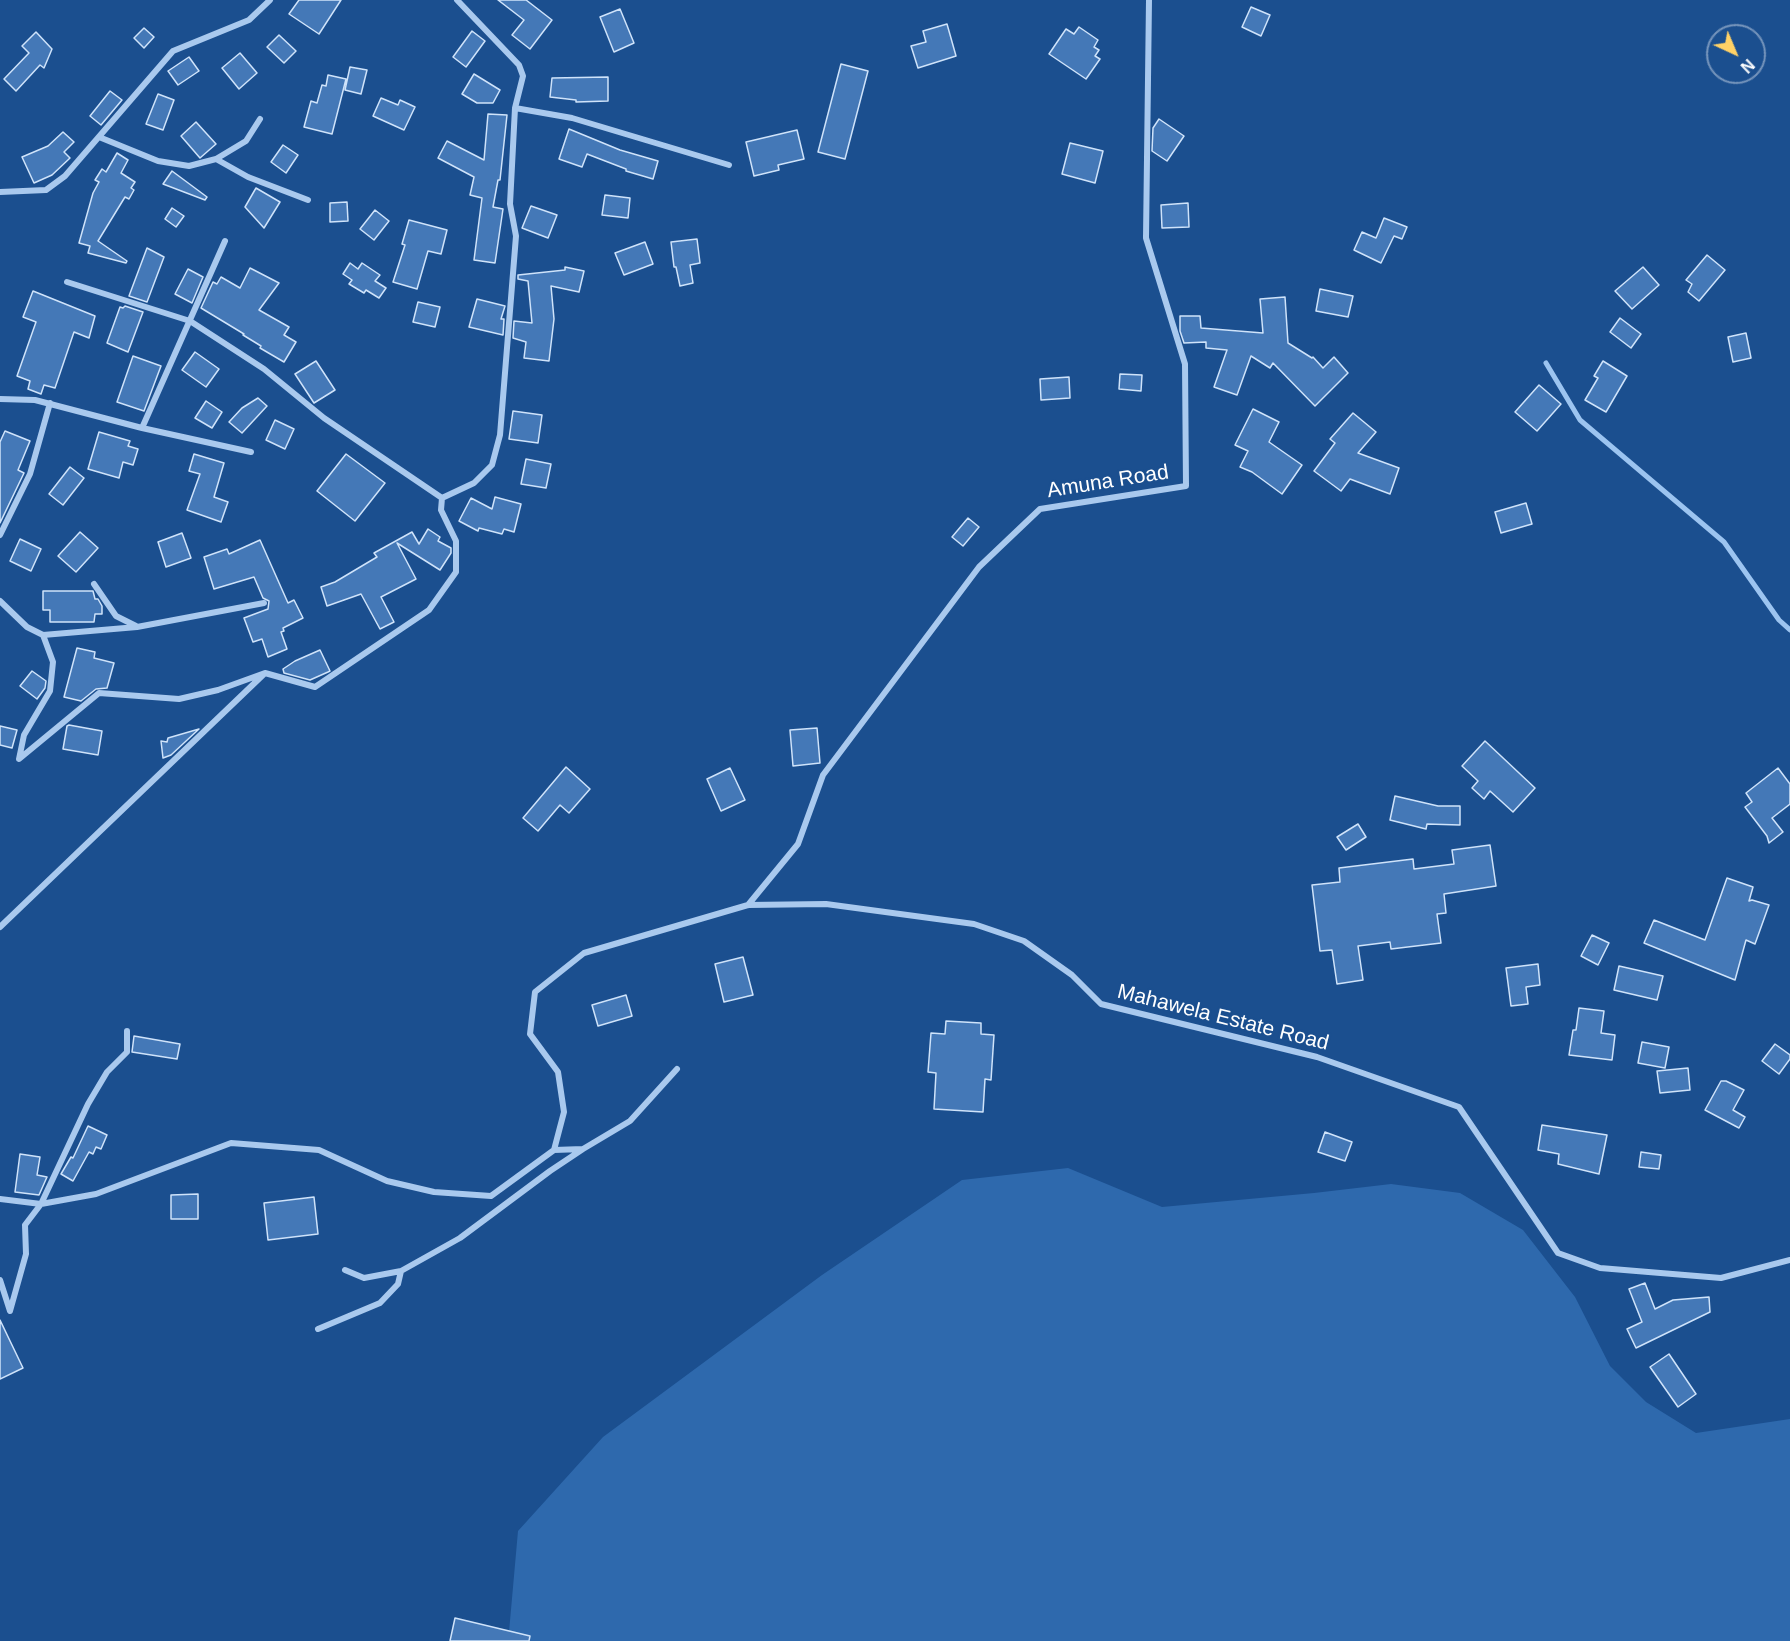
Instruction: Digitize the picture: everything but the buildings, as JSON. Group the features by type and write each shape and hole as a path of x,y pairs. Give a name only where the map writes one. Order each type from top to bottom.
{"street":[{"path":"0,192 46,190 65,176 173,51 249,20 270,0"},
{"path":"442,498 474,483 492,465 500,435 516,236 510,204 515,108 523,76 519,65 457,0"},
{"name":"Amuna Road","path":"748,905 798,844 823,775 979,567 1040,509 1186,486 1185,364 1146,238 1149,0"},
{"path":"515,108 572,118 729,165"},
{"path":"99,137 158,161 189,166 216,159 246,141 260,119"},
{"path":"216,159 248,177 308,200"},
{"path":"142,428 225,241"},
{"path":"67,282 190,321 264,369 324,418 442,498"},
{"path":"0,399 35,399 142,428 252,452"},
{"path":"0,535 30,474 50,404"},
{"path":"43,635 53,662 50,691 24,735 19,759 99,693 179,699 218,690 266,673 315,687 429,610 456,572 456,541 441,510 442,498"},
{"path":"93,584 116,616 137,627"},
{"path":"0,601 27,627 43,635 137,627 264,603"},
{"path":"0,927 266,673"},
{"name":"Mahawela Estate Road","path":"554,1150 564,1112 558,1072 530,1034 536,992 584,953 748,905 826,904 974,924 1024,941 1072,975 1101,1004 1317,1057 1459,1107 1558,1253 1600,1268 1721,1278 1790,1260"},
{"path":"0,1283 10,1311 27,1254 25,1225 41,1204 107,1072 127,1052 127,1031"},
{"path":"345,1270 364,1278 401,1271 460,1238 550,1171 630,1121 677,1069"},
{"path":"0,1199 41,1204 96,1194 231,1143 319,1150 387,1181 434,1192 491,1196 554,1150 583,1149"},
{"path":"318,1329 380,1304 398,1284 401,1271"}],"shaded area":[{"path":"1068,1168 1162,1207 1391,1184 1460,1193 1523,1230 1575,1297 1610,1366 1646,1402 1696,1433 1790,1419 1790,1641 516,1641 509,1632 518,1531 603,1437 822,1275 962,1180"}],"waterway":[{"path":"1546,363 1580,420 1724,542 1779,620 1790,630"}]}
